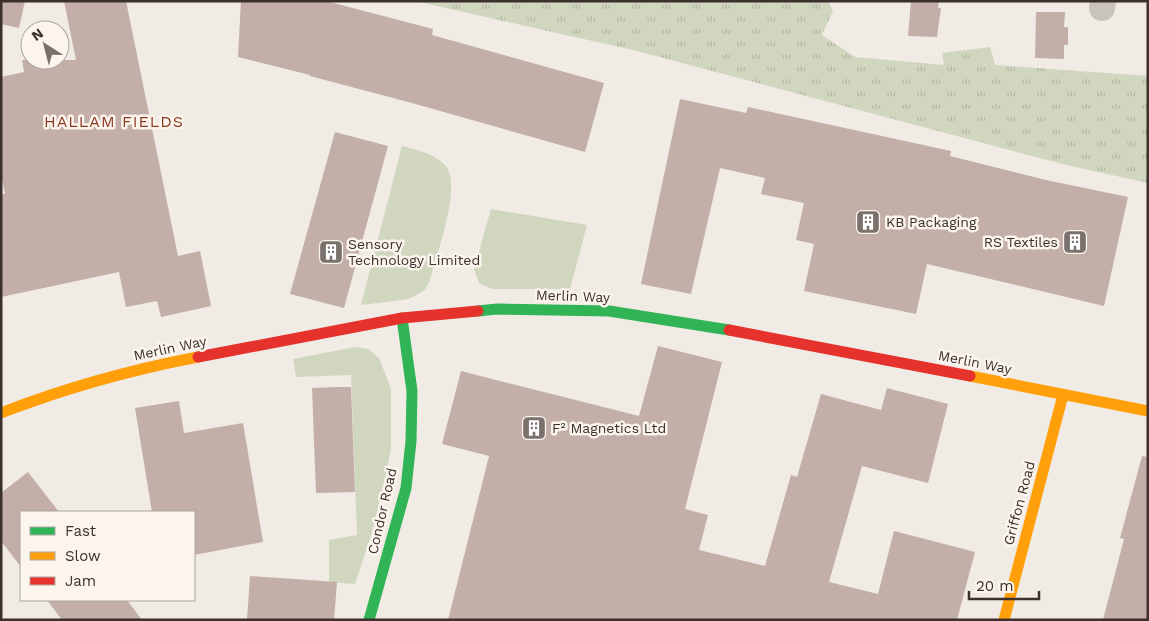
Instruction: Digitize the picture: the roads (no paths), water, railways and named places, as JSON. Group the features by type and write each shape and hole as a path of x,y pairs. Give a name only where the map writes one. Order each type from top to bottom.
{"street":[{"name":"Merlin Way","path":"1,413 34,400 157,365 402,318 497,309 609,311 705,325 1148,410"},
{"name":"Condor Road","path":"369,620 406,488 411,441 412,391 402,318"},
{"name":"Griffon Road","path":"1004,620 1063,395"}],"place":[{"name":"KB Packaging","path":"868,222"},
{"name":"RS Textiles","path":"1075,242"},
{"name":"Sensory Technology Limited","path":"331,252"},
{"name":"F² Magnetics Ltd","path":"534,428"}],"district":[{"name":"HALLAM FIELDS","path":"114,121"}]}
